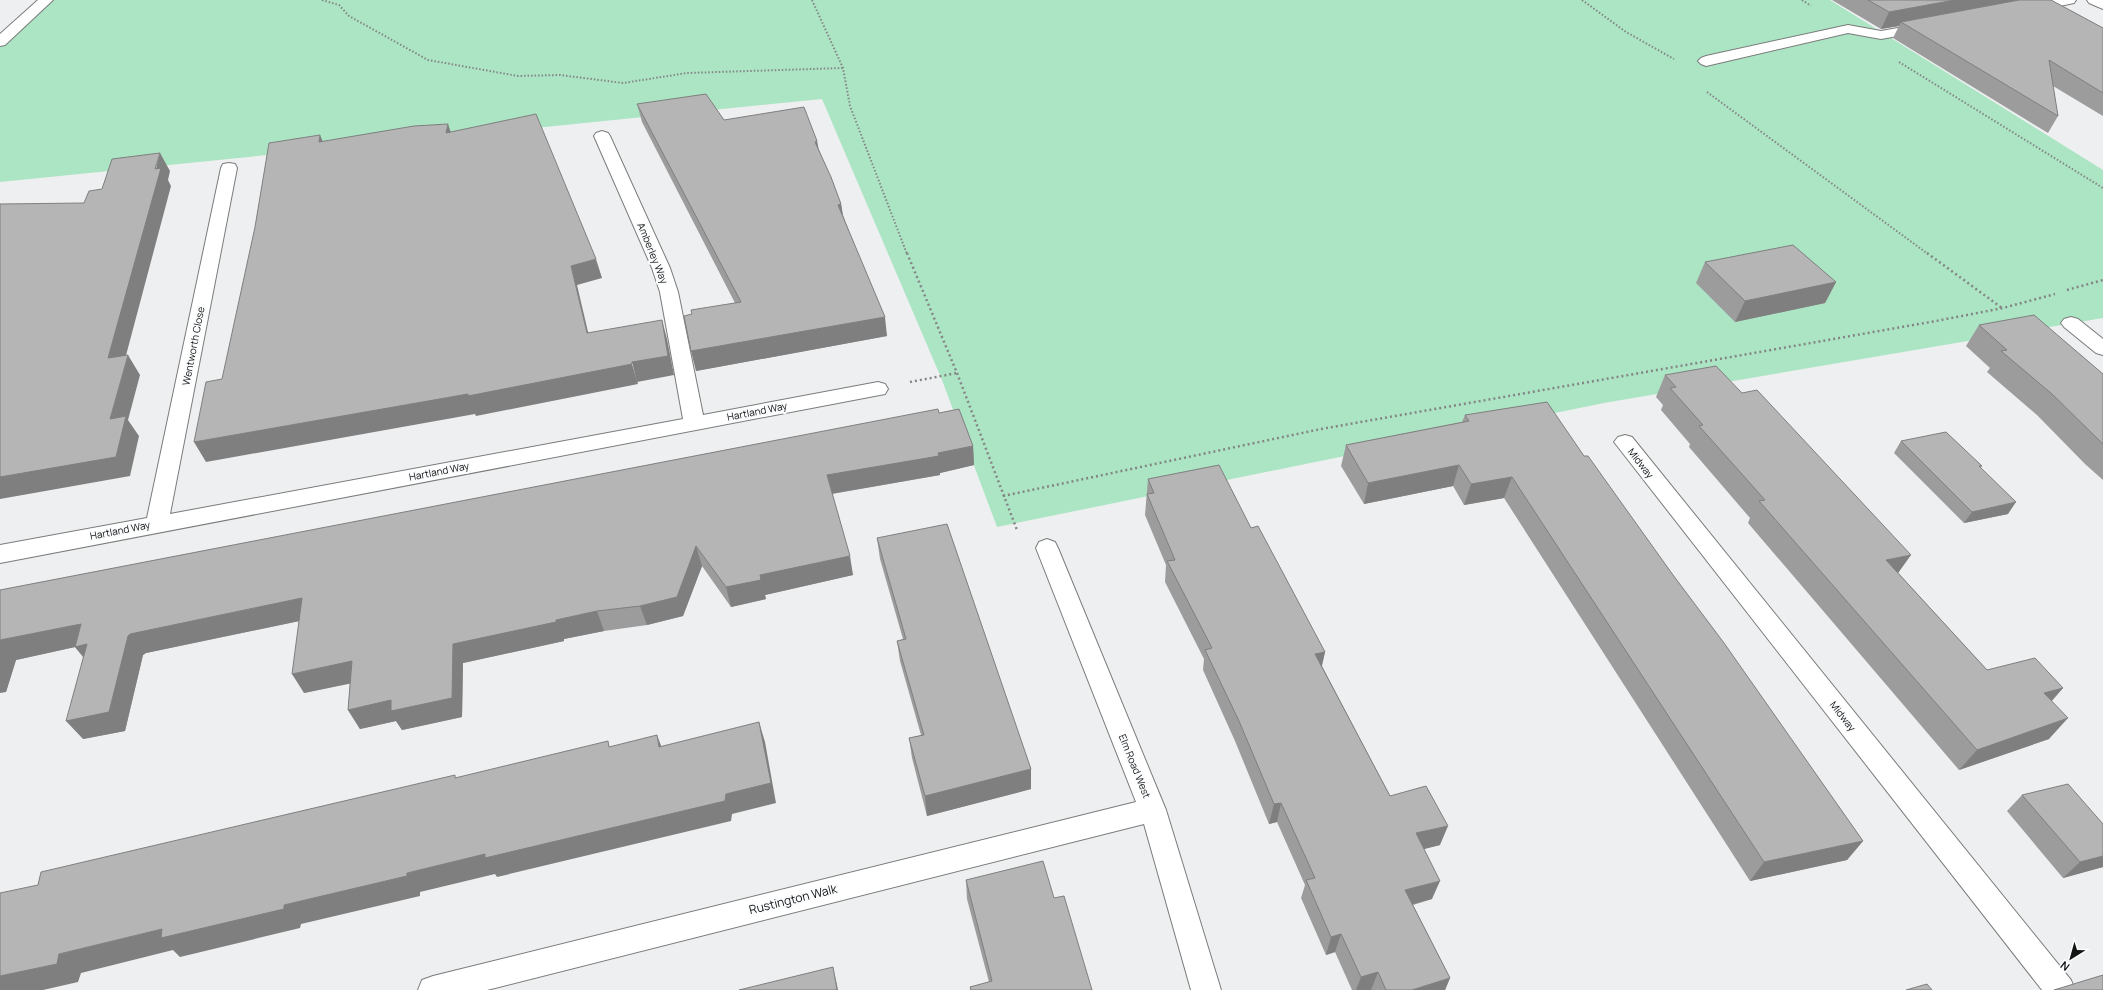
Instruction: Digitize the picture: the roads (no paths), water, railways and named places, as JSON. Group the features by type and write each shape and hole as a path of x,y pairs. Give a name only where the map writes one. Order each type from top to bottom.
{"street":[{"path":"0,42 46,0"},
{"path":"2012,12 2069,0"},
{"path":"2094,0 2103,5"},
{"path":"1706,61 1848,29 1881,35 1943,24"},
{"name":"Amberley Way","path":"602,136 661,268 669,292 694,423"},
{"name":"Wentworth Close","path":"157,523 229,168"},
{"path":"2071,323 2103,349"},
{"name":"Hartland Way","path":"0,554 157,523 878,389"},
{"name":"Midway","path":"1625,442 2060,990"},
{"name":"Elm Road West","path":"1047,548 1153,810 1206,990"},
{"name":"Rustington Walk","path":"433,990 566,955 1153,810"}]}
